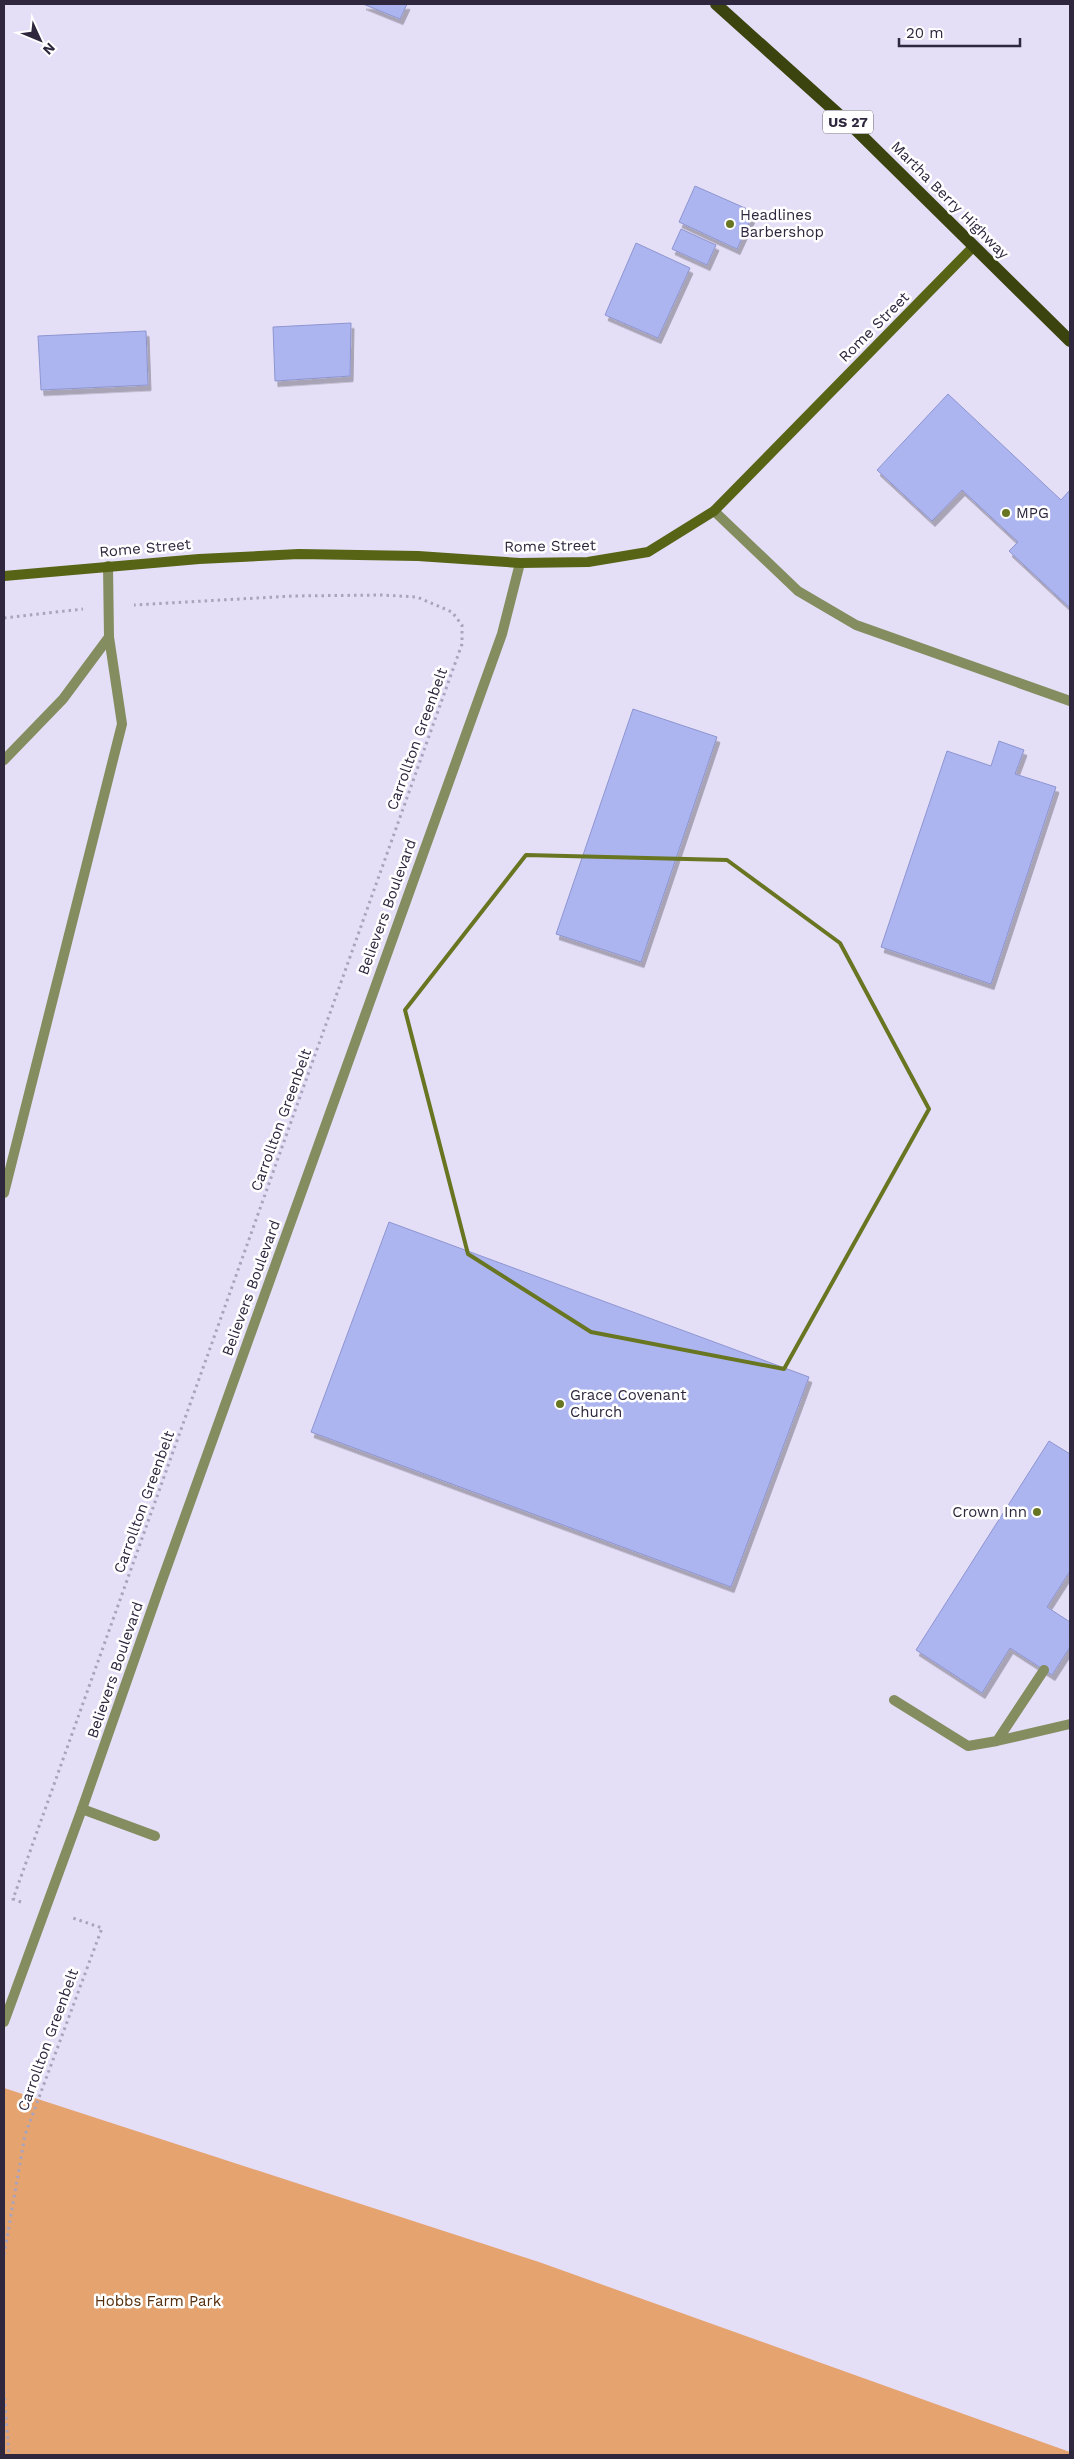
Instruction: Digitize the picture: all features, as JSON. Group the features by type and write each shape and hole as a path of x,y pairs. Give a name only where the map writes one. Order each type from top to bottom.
{"main road":[{"name":"Martha Berry Highway","path":"716,4 856,130 1070,341"}],"street":[{"name":"Rome Street","path":"4,576 108,566 299,554 418,556 520,563 588,562 648,552 714,511 974,246"},
{"path":"714,511 798,591 856,625 1070,701"},
{"name":"Believers Boulevard","path":"4,2022 82,1810 160,1586 502,634 520,563"},
{"path":"4,1193 122,724 109,637 108,566"},
{"path":"4,760 63,699 109,637"},
{"path":"997,1741 1044,1670"},
{"path":"894,1700 968,1746 1070,1724"},
{"path":"82,1810 155,1836"}],"path":[{"name":"Carrollton Greenbelt","path":"26,1903 14,1899 462,644 462,625 452,612 417,597 382,594 292,596 164,603"},
{"path":"4,618 58,611"},
{"name":"Carrollton Greenbelt","path":"4,2255 25,2135 102,1928 68,1916"},
{"path":"4,2392 9,2455"}],"highlighted area":[{"path":"526,855 727,860 840,943 929,1109 784,1369 591,1332 468,1254 405,1010"}],"green space":[{"name":"Hobbs Farm Park","path":"4,2088 539,2262 1070,2452 1070,2455 4,2455"}],"building":[{"path":"363,4 407,4 400,19"},
{"path":"695,186 754,212 737,249 679,222"},
{"path":"681,229 716,245 707,265 672,249"},
{"path":"636,243 690,268 658,338 605,315"},
{"path":"351,323 350,376 275,381 273,327"},
{"path":"146,331 148,385 41,390 38,336"},
{"path":"948,394 1061,500 1070,490 1070,608 1009,551 1018,542 962,490 932,521 877,470"},
{"path":"633,709 717,737 641,962 556,934"},
{"path":"999,741 1024,750 1015,774 1056,787 991,984 881,947 947,751 991,766"},
{"name":"Grace Covenant Church","path":"389,1222 809,1377 731,1587 311,1432"},
{"name":"Crown Inn","path":"1049,1441 1070,1454 1070,1571 1047,1607 1070,1622 1070,1647 1052,1675 1010,1648 982,1693 916,1650"}],"place":[{"name":"Headlines Barbershop","path":"730,224"},
{"name":"MPG","path":"1006,513"},
{"name":"Grace Covenant Church","path":"560,1404"},
{"name":"Crown Inn","path":"1037,1512"}]}
